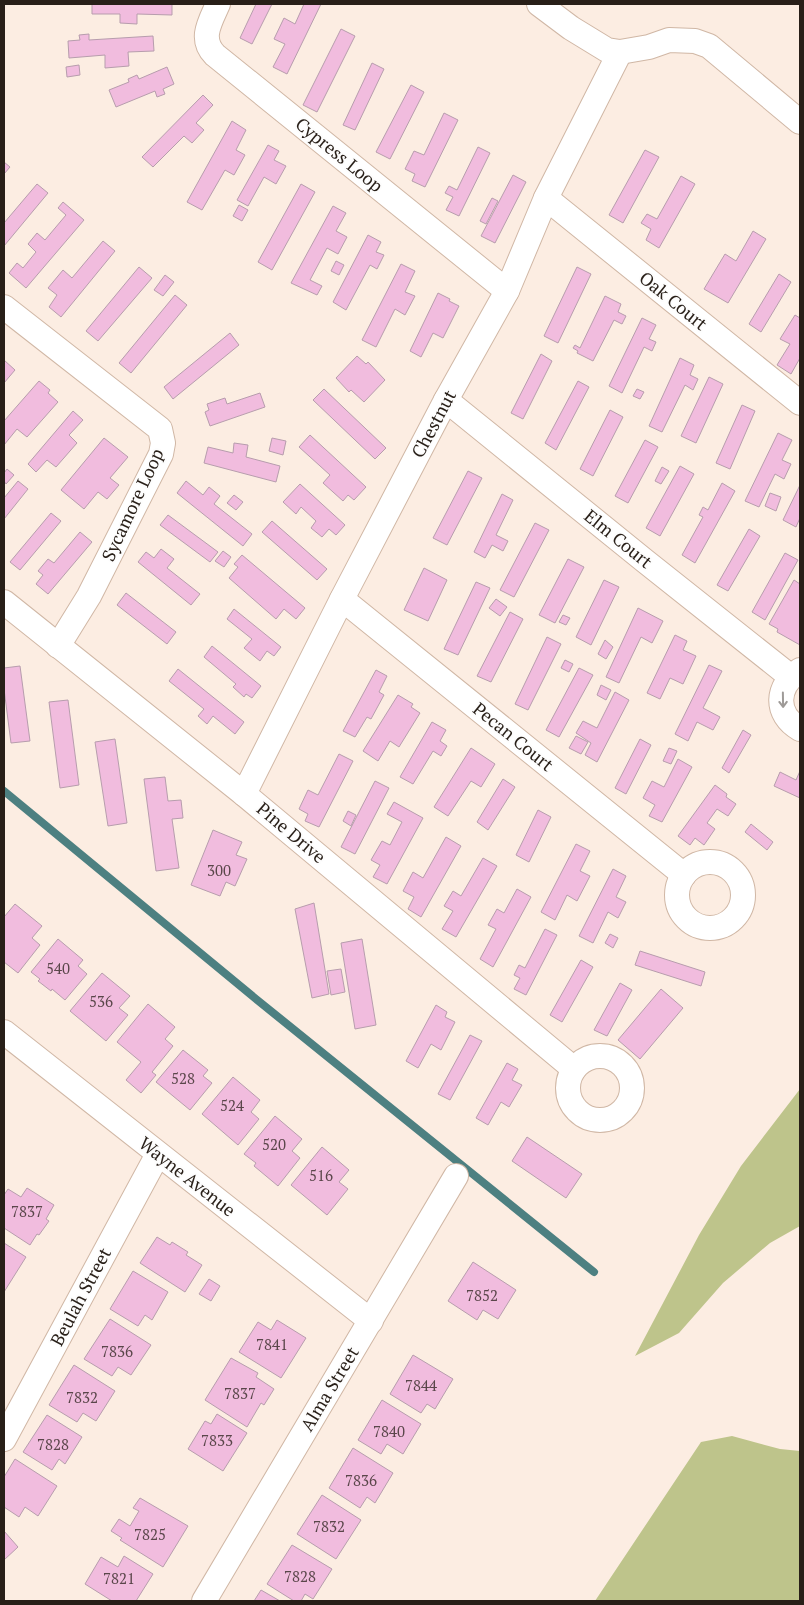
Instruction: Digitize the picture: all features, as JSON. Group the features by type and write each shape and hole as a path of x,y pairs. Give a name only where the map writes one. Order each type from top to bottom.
{"street":[{"name":"Cypress Loop","path":"218,4 206,37 208,48 215,55 507,291"},
{"path":"539,4 607,50 620,52 649,47 668,40 695,41 709,46 800,122"},
{"name":"Chestnut","path":"244,794 342,599 446,400 507,291 546,198 620,52"},
{"name":"Oak Court","path":"546,198 800,403"},
{"name":"Sycamore Loop","path":"4,307 160,429 163,443 162,454 89,596 58,646"},
{"name":"Elm Court","path":"446,400 645,561 796,673 783,690 782,705 785,715 791,723 800,729"},
{"name":"Pecan Court","path":"342,599 684,875"},
{"name":"Pine Drive","path":"4,602 244,794 574,1069"},
{"name":"Wayne Avenue","path":"4,1032 371,1321"},
{"name":"Beulah Street","path":"4,1439 158,1154"},
{"name":"Alma Street","path":"204,1601 456,1176"}],"green space":[{"path":"800,1089 800,1226 770,1243 723,1283 679,1333 635,1356 699,1235 741,1166"},
{"path":"732,1436 780,1449 800,1451 800,1601 595,1601 701,1442"}],"building":[{"path":"92,4 172,4 172,15 137,14 137,24 120,23 120,14 92,14"},
{"path":"256,4 272,4 252,44 240,38"},
{"path":"304,4 321,4 287,74 273,67 285,44 274,39 284,18 295,24"},
{"path":"341,29 355,36 317,112 303,105"},
{"path":"89,34 89,40 153,36 154,51 128,52 129,66 105,68 105,55 69,58 68,41 80,40 79,35"},
{"path":"372,63 384,69 355,130 343,125"},
{"path":"79,65 80,75 67,77 66,67"},
{"path":"167,67 174,84 163,89 165,94 157,97 155,91 116,107 109,90 129,82 128,79 137,75 139,79"},
{"path":"411,85 424,92 390,159 376,152"},
{"path":"203,95 213,105 196,123 204,130 192,143 184,136 153,167 142,157"},
{"path":"444,113 458,120 425,187 412,181 415,174 405,169 414,151 424,155"},
{"path":"232,121 246,130 236,150 245,155 234,175 225,170 202,210 187,202"},
{"path":"268,145 279,151 274,160 286,166 276,184 264,177 248,206 237,200"},
{"path":"478,147 490,153 459,216 446,210 453,197 445,193 449,186 457,190"},
{"path":"645,150 659,157 623,223 609,215"},
{"path":"4,162 10,167 4,174"},
{"path":"513,175 526,182 495,243 481,236"},
{"path":"681,176 695,184 659,248 646,240 651,229 641,223 647,214 657,219"},
{"path":"37,184 48,193 4,246 4,223"},
{"path":"301,184 315,192 272,270 258,262"},
{"path":"492,198 498,201 486,224 480,221"},
{"path":"63,202 84,220 26,288 9,273 17,263 23,268 36,252 28,244 37,233 45,240 66,215 58,208"},
{"path":"239,205 248,210 242,221 233,216"},
{"path":"333,206 346,213 336,231 347,237 338,254 327,248 310,280 322,286 317,295 291,283"},
{"path":"753,231 766,239 728,303 704,289 725,254 736,261"},
{"path":"368,235 381,242 376,252 384,255 377,269 370,265 346,310 333,302"},
{"path":"103,241 115,251 61,317 49,307 57,295 48,288 63,270 72,278"},
{"path":"336,261 344,265 339,275 331,271"},
{"path":"401,264 415,271 405,292 415,296 405,315 395,309 376,347 362,340"},
{"path":"139,267 152,278 98,341 86,331"},
{"path":"577,267 591,274 558,343 544,336"},
{"path":"779,274 791,282 761,332 749,324"},
{"path":"165,275 174,282 163,296 154,290"},
{"path":"438,293 459,306 443,338 433,333 421,357 410,351"},
{"path":"175,295 187,305 131,373 119,363"},
{"path":"605,296 621,304 618,312 626,316 622,324 614,320 593,361 577,353 578,351 573,348 575,345 580,348"},
{"path":"795,315 800,318 800,358 791,374 777,365 790,344 780,339"},
{"path":"642,318 656,325 649,339 656,342 652,351 644,347 622,393 609,386"},
{"path":"230,333 239,345 173,399 164,387"},
{"path":"541,354 552,361 523,419 511,413"},
{"path":"357,356 366,364 368,362 385,380 364,402 351,390 349,392 336,378"},
{"path":"680,358 694,365 690,375 698,379 693,390 685,385 662,432 649,426"},
{"path":"4,360 15,370 4,383"},
{"path":"709,377 723,384 696,443 681,436"},
{"path":"39,381 50,390 48,393 58,402 27,437 17,429 4,445 4,421"},
{"path":"578,381 589,387 556,450 545,443"},
{"path":"324,389 386,448 375,459 313,400"},
{"path":"637,389 644,392 640,399 633,396"},
{"path":"260,393 265,407 210,426 205,412 209,410 207,404 225,398 227,404"},
{"path":"742,405 755,411 730,469 716,463"},
{"path":"610,410 623,417 593,476 580,469"},
{"path":"73,411 83,420 69,435 77,443 56,467 47,460 36,472 28,464"},
{"path":"778,433 792,440 782,460 791,464 784,479 775,474 759,507 745,501"},
{"path":"310,435 366,487 354,500 348,495 343,501 323,483 330,475 299,447"},
{"path":"104,438 128,457 110,478 119,485 107,499 98,492 84,509 61,490"},
{"path":"272,438 286,441 283,455 269,451"},
{"path":"645,440 658,447 628,503 615,496"},
{"path":"234,443 248,445 246,457 280,466 276,482 204,463 208,447 233,453"},
{"path":"680,466 694,474 660,536 646,528"},
{"path":"662,467 669,471 661,484 655,481"},
{"path":"7,469 14,475 6,484 4,473"},
{"path":"468,471 482,478 447,545 433,538"},
{"path":"18,481 28,489 4,519 4,498"},
{"path":"186,481 203,495 209,487 220,496 214,504 252,534 243,546 177,493"},
{"path":"722,483 735,491 695,563 682,555 703,517 699,515 703,507 708,510"},
{"path":"300,484 345,525 336,535 329,529 322,537 311,528 316,521 301,507 296,514 283,502"},
{"path":"800,485 800,518 796,527 783,520"},
{"path":"770,493 781,497 776,511 765,506"},
{"path":"502,494 513,500 496,535 508,541 503,551 492,545 485,558 474,552"},
{"path":"234,495 243,502 236,510 227,503"},
{"path":"51,513 61,521 20,570 10,562"},
{"path":"168,515 218,552 210,562 160,525"},
{"path":"272,521 327,569 317,580 262,532"},
{"path":"535,523 549,530 514,597 500,590"},
{"path":"749,529 760,536 728,591 717,585"},
{"path":"80,532 92,542 48,594 36,584 43,575 38,571 48,559 54,563"},
{"path":"161,549 174,559 167,568 200,594 191,605 138,562 146,552 154,558"},
{"path":"223,551 231,557 224,567 215,561"},
{"path":"785,553 798,560 765,620 752,612"},
{"path":"242,555 305,608 296,619 284,609 276,619 229,578 238,567 234,564"},
{"path":"568,559 584,567 555,623 539,615"},
{"path":"424,568 447,580 428,621 404,610"},
{"path":"604,580 619,587 591,645 576,637"},
{"path":"794,580 800,584 800,645 777,632 778,629 769,624"},
{"path":"476,582 490,588 458,655 444,649"},
{"path":"126,593 176,632 167,644 117,605"},
{"path":"496,599 507,607 500,616 489,608"},
{"path":"638,608 663,621 652,643 641,637 619,683 606,677"},
{"path":"234,609 281,647 274,656 267,651 260,661 244,648 252,639 227,619"},
{"path":"510,612 523,619 491,682 477,676"},
{"path":"563,615 570,618 566,625 559,622"},
{"path":"675,635 687,641 683,650 696,656 683,684 670,678 660,699 647,693"},
{"path":"547,637 561,644 528,710 515,704"},
{"path":"605,640 613,647 606,659 598,654"},
{"path":"212,646 261,686 252,698 246,694 244,697 233,687 236,684 204,657"},
{"path":"565,660 573,664 569,672 561,668"},
{"path":"709,665 722,671 703,708 720,717 713,730 697,722 688,741 675,734"},
{"path":"20,666 30,741 11,743 4,689 4,668"},
{"path":"579,668 593,675 559,737 546,730"},
{"path":"178,669 244,722 235,734 213,716 207,724 198,716 204,709 169,681"},
{"path":"376,670 387,676 379,692 384,695 371,719 367,717 355,737 343,731"},
{"path":"601,685 611,690 606,700 597,695"},
{"path":"615,692 629,700 597,762 585,755 591,743 576,733 583,721 597,728"},
{"path":"398,695 413,704 411,707 420,713 399,747 390,741 378,761 363,751"},
{"path":"68,700 79,785 60,788 49,702"},
{"path":"432,722 446,730 440,741 447,746 441,756 433,751 413,784 400,777"},
{"path":"743,730 751,735 729,773 722,768"},
{"path":"576,736 588,742 581,754 569,748"},
{"path":"115,739 127,823 108,826 95,742"},
{"path":"640,739 651,745 626,794 615,788"},
{"path":"471,748 495,764 481,787 471,781 448,816 434,807"},
{"path":"669,748 677,751 671,764 663,761"},
{"path":"339,754 353,761 319,827 305,821 308,814 299,809 308,790 318,795"},
{"path":"678,759 692,767 662,822 649,816 655,805 643,798 652,781 664,787"},
{"path":"800,771 800,798 774,786 780,772 796,780"},
{"path":"165,777 168,801 181,800 183,818 172,819 179,868 156,871 144,779"},
{"path":"503,779 515,787 488,830 477,822"},
{"path":"375,781 389,788 355,854 341,847"},
{"path":"715,785 727,794 726,797 736,804 728,816 717,809 707,823 715,829 704,845 695,838 690,845 678,836"},
{"path":"394,802 423,818 387,884 373,877 380,865 371,860 382,841 390,845 402,822 387,814"},
{"path":"538,810 551,817 529,862 516,855"},
{"path":"348,811 356,815 351,826 343,821"},
{"path":"751,824 773,842 767,850 745,832"},
{"path":"213,830 242,842 236,855 247,859 235,886 226,882 220,896 191,885"},
{"path":"446,837 461,846 421,917 408,909 414,897 403,891 413,872 423,878"},
{"path":"576,844 590,851 580,871 590,876 577,901 567,895 555,920 541,912"},
{"path":"483,858 497,866 456,937 442,929 453,911 444,906 453,891 461,896"},
{"path":"613,869 626,876 616,897 626,902 618,918 608,912 593,943 579,936"},
{"path":"517,889 531,897 493,967 480,959 496,929 488,925 497,909 504,913"},
{"path":"314,903 329,994 312,998 295,909"},
{"path":"15,904 42,926 32,938 40,945 18,973 4,962 4,917"},
{"path":"545,929 557,935 526,995 514,989 520,978 514,975 519,965 525,968"},
{"path":"610,934 618,938 613,948 605,943"},
{"path":"58,939 83,960 78,966 87,974 65,1000 52,989 51,991 38,981 40,979 31,972"},
{"path":"362,939 376,1025 355,1029 341,943"},
{"path":"640,951 705,972 701,986 635,965"},
{"path":"581,960 593,967 562,1022 550,1015"},
{"path":"341,969 345,992 331,995 327,971"},
{"path":"102,973 130,996 119,1008 128,1015 106,1041 70,1011"},
{"path":"620,983 632,990 607,1036 594,1030"},
{"path":"661,989 683,1008 640,1059 618,1040"},
{"path":"148,1004 175,1027 165,1039 173,1046 152,1072 156,1075 141,1093 126,1080 141,1062 117,1042"},
{"path":"436,1005 447,1012 445,1017 455,1022 441,1050 431,1044 418,1068 406,1061"},
{"path":"470,1035 482,1041 450,1100 438,1094"},
{"path":"183,1050 208,1070 203,1076 212,1083 190,1110 156,1082"},
{"path":"507,1063 518,1069 512,1080 522,1085 509,1107 501,1102 488,1125 476,1118"},
{"path":"233,1077 260,1100 251,1112 259,1119 238,1145 202,1114"},
{"path":"275,1116 302,1139 292,1151 300,1158 278,1186 254,1166 256,1163 244,1154"},
{"path":"527,1137 582,1174 566,1198 512,1161"},
{"path":"322,1147 349,1170 339,1182 348,1189 327,1215 291,1185"},
{"path":"27,1188 54,1205 46,1219 49,1221 30,1245 4,1228 4,1195 8,1189 21,1197"},
{"path":"157,1237 170,1245 172,1242 188,1252 186,1255 202,1265 185,1292 140,1263"},
{"path":"4,1243 26,1257 4,1292"},
{"path":"473,1262 516,1290 498,1319 483,1310 477,1320 448,1301"},
{"path":"133,1271 168,1292 152,1320 145,1315 138,1326 110,1309"},
{"path":"209,1279 220,1286 211,1301 199,1294"},
{"path":"110,1319 151,1345 131,1375 118,1367 112,1376 84,1359"},
{"path":"277,1320 306,1338 281,1378 239,1352 258,1322 271,1330"},
{"path":"413,1355 453,1379 435,1409 427,1404 421,1413 390,1394"},
{"path":"231,1358 258,1373 256,1377 274,1389 264,1405 261,1403 247,1427 205,1400"},
{"path":"74,1365 115,1391 96,1421 83,1413 77,1422 49,1405"},
{"path":"382,1400 421,1424 403,1454 387,1444 381,1454 358,1440"},
{"path":"217,1414 247,1433 223,1471 188,1449 205,1421 211,1424"},
{"path":"47,1415 82,1437 65,1464 59,1459 52,1470 23,1452"},
{"path":"353,1448 393,1473 375,1503 367,1497 360,1508 329,1488"},
{"path":"15,1459 57,1486 38,1516 25,1507 19,1517 4,1507 4,1477"},
{"path":"322,1495 361,1520 336,1559 297,1534"},
{"path":"140,1498 188,1526 163,1567 120,1540 122,1538 111,1531 119,1519 130,1526 139,1511 133,1508"},
{"path":"4,1531 18,1547 4,1560"},
{"path":"292,1545 332,1569 313,1599 305,1594 301,1601 294,1601 267,1584"},
{"path":"124,1556 153,1574 136,1601 112,1601 85,1584 101,1557 118,1567"},
{"path":"261,1590 280,1601 254,1601"}],"waterway":[{"path":"4,791 256,999 594,1272"}]}
